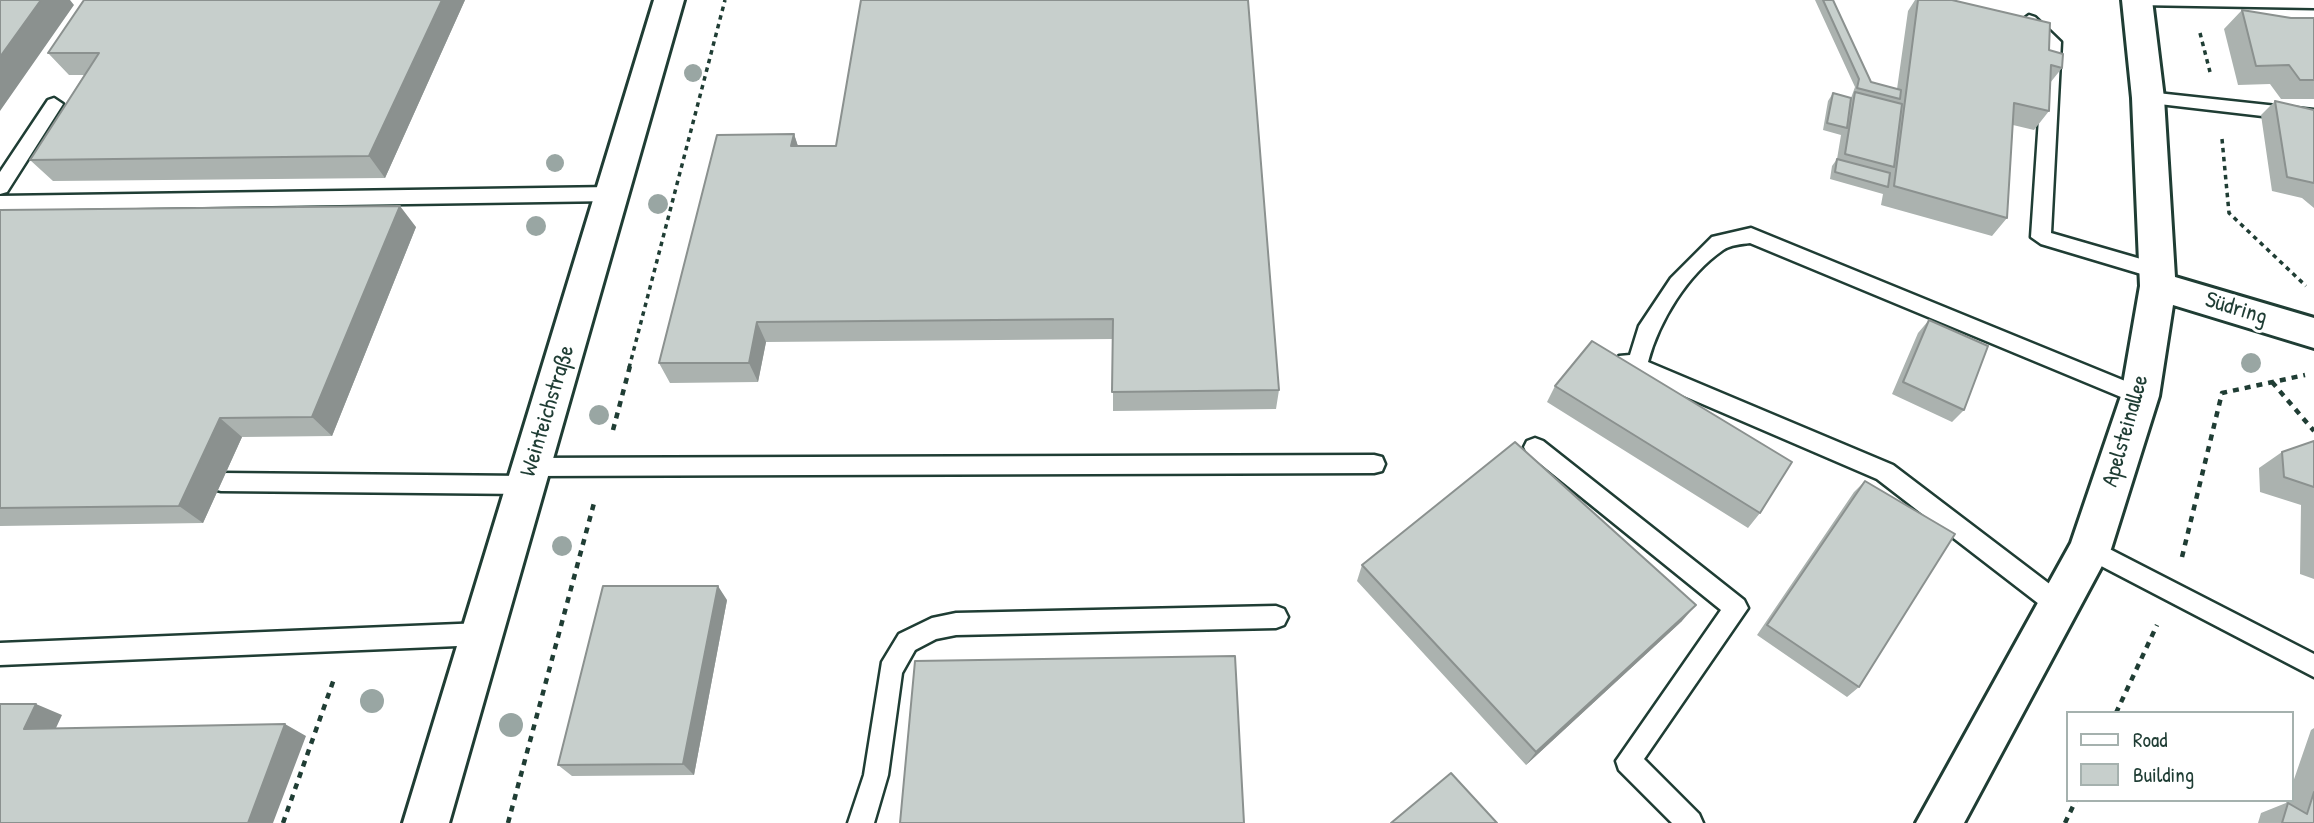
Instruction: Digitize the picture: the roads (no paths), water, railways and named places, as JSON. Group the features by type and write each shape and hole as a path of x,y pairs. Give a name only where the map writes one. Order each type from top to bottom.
{"street":[{"name":"Weinteichstraße","path":"426,823 669,0"},
{"name":"Apelsteinallee","path":"1939,823 2091,549 2140,397 2158,278 2148,99 2137,0"},
{"name":"Südring","path":"2158,278 2314,333"}],"lane":[{"path":"2137,0 2314,3"},
{"path":"2013,16 2026,18 2053,42 2041,237 2158,278"},
{"path":"2148,99 2314,116"},
{"path":"0,187 54,104"},
{"path":"0,203 612,194"},
{"path":"1637,366 1646,332 1678,283 1719,242 1751,235 2140,397"},
{"path":"1606,353 1885,471 2060,606"},
{"path":"1535,447 1736,608 1628,761 1690,823"},
{"path":"221,482 528,476 604,466 1374,464"},
{"path":"2091,549 2314,666"},
{"path":"861,823 876,775 890,670 907,642 932,629 956,624 1276,617"},
{"path":"0,654 482,634"}]}
